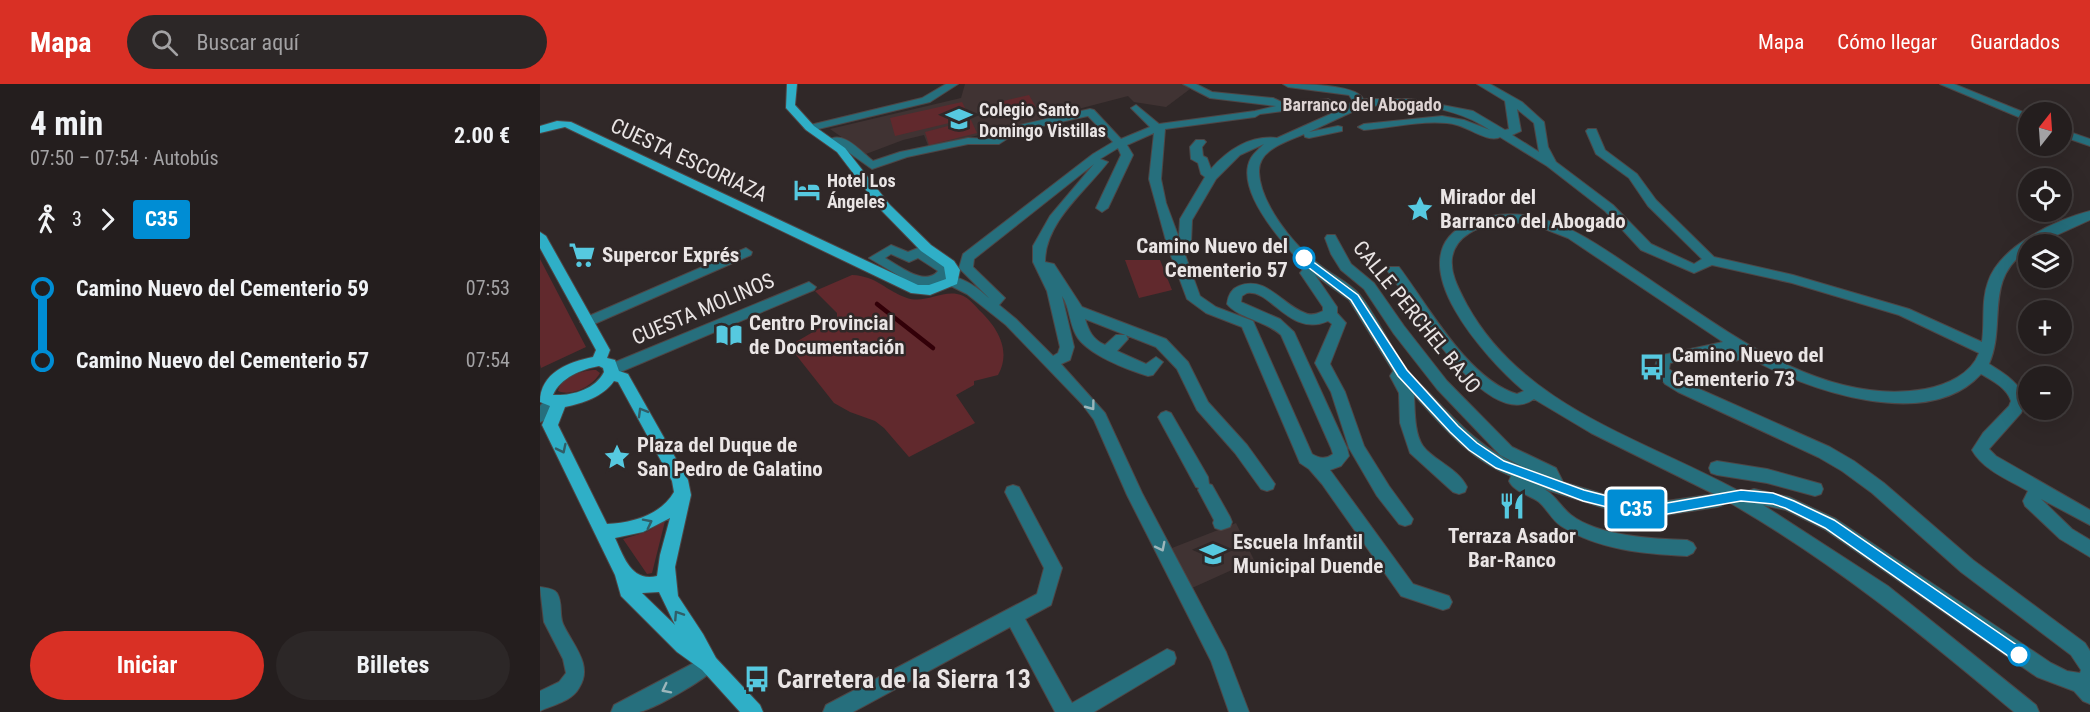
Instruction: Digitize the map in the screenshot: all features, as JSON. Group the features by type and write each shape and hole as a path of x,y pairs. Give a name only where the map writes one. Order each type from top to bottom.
{"main road":[{"path":"792,84 790,106 810,128 832,142 854,164 893,216 930,251 949,264 953,270 952,281"},
{"name":"CUESTA ESCORIAZA","path":"540,130 557,124 567,124 916,290 930,290 952,281"},
{"path":"540,236 603,350 599,361"},
{"path":"710,664 684,646 627,590 624,575 550,426 548,395 565,372 599,361 610,364 613,372 623,378 681,480 684,494 666,564 666,580 670,599 676,613 695,637 710,664 753,712"},
{"path":"548,395 590,393 613,372"},
{"path":"602,531 619,532 644,526 670,509 684,494"},
{"path":"624,575 640,586 656,586 666,580"}],"street":[{"path":"810,128 926,100 953,84"},
{"path":"1188,84 1210,94 1273,101 1281,104 1283,108"},
{"path":"1288,84 1352,92 1358,96 1358,102"},
{"path":"1482,84 1509,98 1530,112 1539,122 1542,147 1551,164"},
{"path":"1945,84 2018,114"},
{"path":"1502,134 1515,131 1511,112 1513,106 1509,98"},
{"path":"991,305 998,298 966,268 969,257 1097,156 1159,127 1328,102"},
{"path":"1456,102 1358,102 1348,110 1275,141 1256,159 1252,170 1255,186 1268,214 1291,245 1313,267 1354,297 1402,373 1454,429 1500,465 1555,486 1623,507 1667,509 1717,500"},
{"path":"1417,102 1473,114 1551,164 1609,208 1646,247 1666,258 1694,269 1710,260"},
{"path":"1136,108 1159,127"},
{"path":"832,142 838,139 872,166 904,154 968,141 995,142 1015,129 1090,112 1122,146 1127,155 1102,208"},
{"path":"1364,127 1422,120 1451,120 1513,141"},
{"path":"1201,122 1195,141 1197,159 1203,160 1207,174 1213,177"},
{"path":"1159,127 1155,179 1174,248 1194,298 1211,310 1248,324 1306,458 1315,464 1407,590 1443,602"},
{"path":"1308,135 1338,129"},
{"path":"1592,131 1600,152 1633,176 1652,203 1710,260 1793,279 1895,309 1936,325 1988,351"},
{"path":"2072,136 2090,143"},
{"path":"1174,248 1185,243 1186,219 1192,213 1207,183 1232,154 1267,140 1275,141"},
{"path":"1050,364 1065,356 1067,347 1054,291 1037,255 1039,246 1054,219 1100,164 1122,146"},
{"path":"2029,712 1918,620 1832,557 1727,492 1565,412 1533,392 1504,368 1488,350 1463,309 1447,276 1445,262 1448,250 1455,238 1473,225 1500,219 1540,222 1560,229 1582,241 1717,329 1741,351 1836,389 1882,397 1902,397 1926,395 1955,386 1971,375 1980,366 1988,351 1996,279 2002,266 2025,246 2090,215"},
{"name":"CALLE PERCHEL BAJO","path":"1331,238 1337,254 1346,267 1369,286 1398,330 1442,385 1506,451 1551,473 1555,486"},
{"path":"891,249 909,258 918,252 942,266 945,271 943,276 927,284 893,270 893,267 874,258 891,249"},
{"path":"587,322 746,252"},
{"path":"1043,268 1050,267 1077,310 1082,333 1091,345 1148,371 1156,362"},
{"path":"1313,267 1307,273 1330,307 1330,314 1339,323 1338,329 1332,336 1328,356 1322,363 1338,392 1357,448 1383,490 1405,519"},
{"path":"1394,270 1449,346 1487,387 1502,396 1516,400 1522,400 1533,392"},
{"path":"952,281 967,288 1011,322 1087,400 1100,417 1149,523 1219,658 1239,712"},
{"name":"CUESTA MOLINOS","path":"613,372 808,287"},
{"path":"1315,464 1328,465 1336,461 1341,456 1340,448 1287,332 1272,320 1240,308 1234,303 1233,297 1237,292 1253,287 1300,318 1311,321 1322,319 1330,314"},
{"path":"1077,310 1161,343 1169,350 1183,366 1202,406 1241,449 1267,484"},
{"path":"1712,350 1716,344 1717,329"},
{"path":"1106,352 1121,339"},
{"path":"1741,351 1712,350 1677,356 1664,360 1660,365 1663,375 1670,380 1824,452 1848,466 1878,488 1966,566 2078,649 2087,659 2090,667"},
{"path":"1677,356 1741,351"},
{"path":"1980,366 2009,384 2017,395 2019,405 2013,415 1985,440 1980,450 1990,461 2090,518"},
{"path":"1402,373 1397,375 1406,393 1408,423 1416,449 1459,487"},
{"path":"540,416 548,395"},
{"path":"1166,417 1224,522 1221,524"},
{"path":"1500,465 1496,471 1533,489 1544,497 1565,520 1583,529 1637,546 1687,548"},
{"path":"1717,468 1767,476 1815,489"},
{"path":"2038,489 2031,501 2066,534 2090,549"},
{"path":"833,712 1045,598 1053,568 1012,492"},
{"path":"1754,496 1789,504 1830,524 2023,657 2066,680 2086,683"},
{"path":"540,595 548,596 552,600 553,621 576,667 574,679 566,689 540,701"},
{"path":"1013,614 1066,712"},
{"path":"1076,712 1167,658"},
{"path":"621,712 690,677 710,664"}],"shaded area":[{"name":"Colegio Santo Domingo Vistillas","path":"965,84 1184,84 1190,89 1166,107 1134,102 1128,96 929,148 924,135 866,154 830,129 961,98"},
{"path":"1029,95 1036,107 1005,115 999,102"},
{"path":"962,102 970,118 895,136 890,118"},
{"path":"971,120 977,133 929,145 925,132"},
{"path":"540,259 586,347 541,368 540,364"},
{"path":"1125,260 1160,260 1172,290 1139,298"},
{"path":"852,275 868,278 907,298 926,299 944,294 960,295 972,302 992,324 1001,339 1003,348 1002,366 998,375 974,381 974,385 956,395 975,423 909,457 875,421 850,412 834,403 789,346 837,318 837,313 815,291"},
{"path":"596,370 600,373 597,378 582,389 569,393 558,391 563,382 573,375"},
{"path":"665,521 652,573 647,574 623,539 646,532"},
{"name":"Escuela Infantil Municipal Duende","path":"1236,523 1254,560 1192,588 1172,548"}],"waterway":[{"path":"877,304 933,348"}],"bus line":[{"name":"C35","path":"1304,258 1354,297 1372,322 1402,373 1454,429 1500,465 1623,507 1667,509 1741,496 1773,499 1789,504 1830,524 2019,655"}],"place":[{"name":"Colegio Santo Domingo Vistillas","path":"959,119"},
{"name":"Hotel Los Ángeles","path":"807,190"},
{"name":"Mirador del Barranco del Abogado","path":"1420,209"},
{"name":"Supercor Exprés","path":"582,255"},
{"name":"Camino Nuevo del Cementerio 57","path":"1304,258"},
{"name":"Centro Provincial de Documentación","path":"729,335"},
{"name":"Camino Nuevo del Cementerio 73","path":"1652,367"},
{"name":"Plaza del Duque de San Pedro de Galatino","path":"617,457"},
{"name":"Terraza Asador Bar-Ranco","path":"1512,506"},
{"name":"Escuela Infantil Municipal Duende","path":"1213,554"},
{"name":"Carretera de la Sierra 13","path":"757,679"}],"district":[{"name":"Barranco del Abogado","path":"1362,104"}]}
